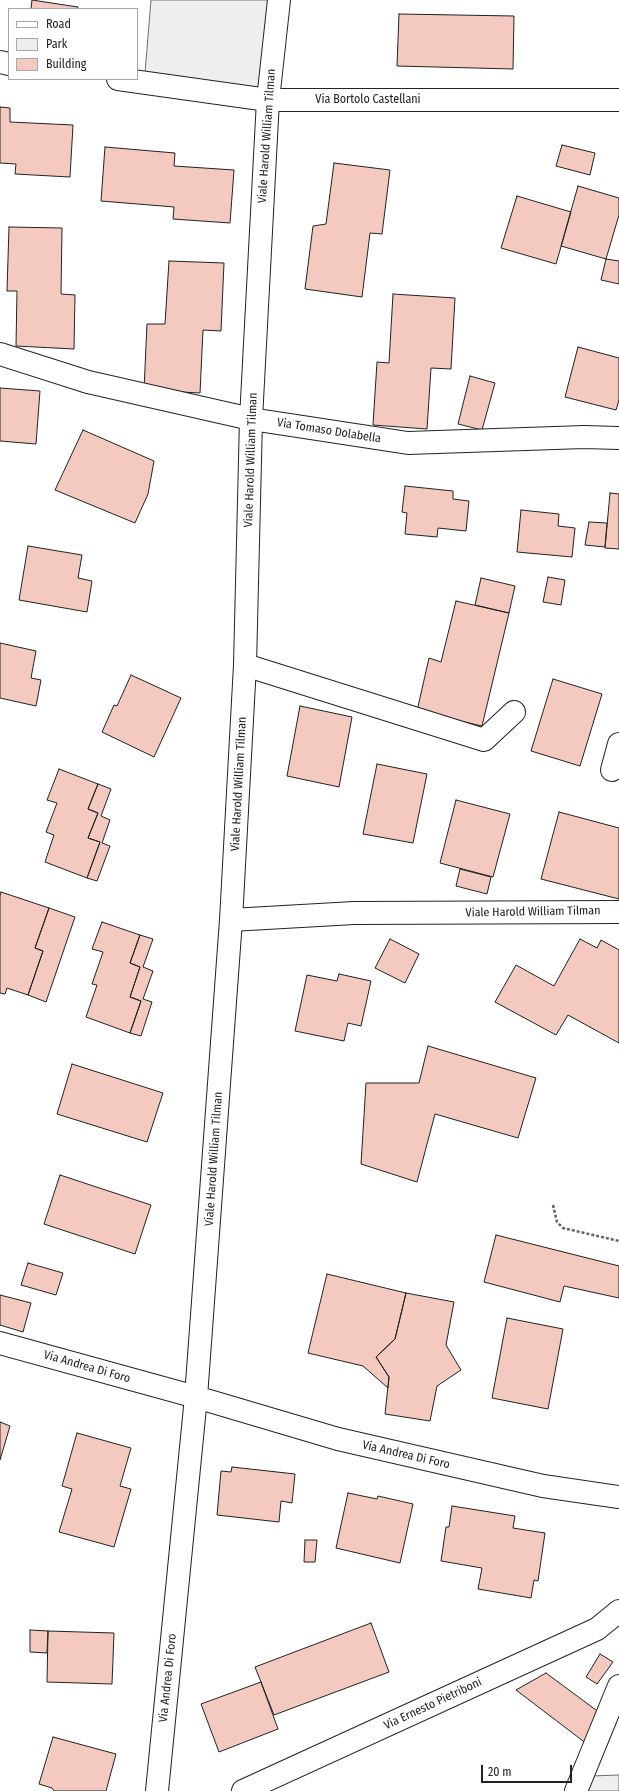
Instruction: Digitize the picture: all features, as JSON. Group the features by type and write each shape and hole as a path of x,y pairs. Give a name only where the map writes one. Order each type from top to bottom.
{"street":[{"name":"Viale Harold William Tilman","path":"196,1397 231,920 245,665 251,419 268,100 279,0"},
{"name":"Via Bortolo Castellani","path":"125,80 268,100 619,100"},
{"name":"Via Tomaso Dolabella","path":"0,354 88,382 251,419 408,443 584,437 619,438"},
{"path":"245,665 484,740 514,712"},
{"path":"612,770 619,744"},
{"name":"Viale Harold William Tilman","path":"231,920 354,913 619,912"},
{"name":"Via Andrea Di Foro","path":"0,1343 196,1397 338,1439 543,1486 619,1498"},
{"name":"Via Andrea Di Foro","path":"157,1791 196,1397"},
{"name":"Via Ernesto Pietriboni","path":"243,1791 597,1629 618,1615"},
{"path":"576,1791 619,1686"}],"path":[{"path":"553,1205 557,1222 563,1228 619,1241"}],"green space":[{"path":"151,0 275,0 260,90 145,73"},
{"path":"619,1775 619,1791 585,1791 590,1776"}],"building":[{"path":"32,0 78,7 78,8 31,8"},
{"path":"399,14 514,16 513,69 397,66"},
{"path":"0,107 10,108 10,122 73,125 70,177 15,174 16,164 0,163"},
{"path":"562,145 595,153 590,175 556,166"},
{"path":"105,147 175,153 174,166 234,170 230,223 173,219 174,207 101,201"},
{"path":"334,163 390,170 382,234 370,233 362,297 305,289 313,226 326,224"},
{"path":"578,186 619,198 619,215 606,259 561,246"},
{"path":"517,196 571,212 556,264 501,248"},
{"path":"9,227 62,228 61,294 75,295 74,349 16,346 17,291 7,291"},
{"path":"606,259 619,261 619,284 601,280"},
{"path":"169,261 224,263 221,331 203,330 200,393 144,390 147,324 165,324"},
{"path":"393,294 455,298 451,369 431,368 427,429 373,425 377,362 389,363"},
{"path":"578,347 619,358 619,400 616,410 565,397"},
{"path":"470,376 495,383 482,430 458,424"},
{"path":"0,388 40,391 36,444 0,441"},
{"path":"83,430 154,461 148,494 135,523 55,490"},
{"path":"405,486 453,491 453,499 469,501 466,531 438,528 437,537 405,534 407,513 402,512"},
{"path":"610,493 619,494 619,549 605,548"},
{"path":"521,510 559,514 558,526 575,528 572,557 517,552"},
{"path":"589,522 607,523 605,547 585,545"},
{"path":"28,546 82,555 78,578 92,581 87,612 19,600"},
{"path":"548,577 565,580 561,605 543,602"},
{"path":"481,578 515,586 509,613 475,605"},
{"path":"456,601 509,613 482,726 417,711 429,658 441,662"},
{"path":"0,643 36,651 31,678 41,680 36,706 0,698"},
{"path":"131,675 181,698 154,757 102,732 114,705 117,706"},
{"path":"553,679 602,694 580,766 531,751"},
{"path":"300,706 352,717 339,787 287,776"},
{"path":"377,764 427,774 413,843 363,834"},
{"path":"59,769 98,784 88,809 98,813 88,838 100,842 87,878 45,862 54,835 46,832 57,803 47,800"},
{"path":"98,784 111,789 101,816 110,820 102,843 110,846 97,881 87,878 100,842 88,838 98,813 88,809"},
{"path":"456,800 510,814 493,877 440,863"},
{"path":"559,812 619,828 619,899 541,879"},
{"path":"460,869 491,877 487,894 456,886"},
{"path":"1,892 49,908 35,948 43,951 28,995 7,988 5,994 0,993"},
{"path":"49,908 75,917 46,1002 28,995 43,951 35,948"},
{"path":"102,922 140,935 130,963 140,967 130,997 141,1001 130,1033 86,1017 97,985 92,984 103,952 92,949"},
{"path":"140,935 153,939 143,967 153,971 143,999 152,1002 141,1036 130,1033 141,1001 130,997 140,967 130,963"},
{"path":"390,939 419,954 405,983 375,968"},
{"path":"580,939 597,948 601,940 619,950 619,1043 568,1015 556,1035 495,1002 516,965 554,986"},
{"path":"339,974 371,981 361,1026 348,1023 344,1041 295,1031 307,975 337,981"},
{"path":"428,1046 536,1078 518,1138 435,1114 417,1182 361,1164 366,1083 419,1083"},
{"path":"72,1064 163,1093 147,1142 57,1114"},
{"path":"60,1175 151,1205 135,1254 44,1224"},
{"path":"496,1235 619,1266 619,1298 564,1286 560,1302 484,1282"},
{"path":"28,1263 63,1273 56,1295 21,1285"},
{"path":"327,1274 406,1293 395,1339 376,1357 389,1377 388,1388 363,1366 308,1353"},
{"path":"406,1293 454,1302 446,1345 461,1370 437,1386 430,1421 385,1414 389,1377 376,1357 395,1339"},
{"path":"0,1295 31,1303 23,1332 0,1325"},
{"path":"507,1318 563,1329 548,1409 492,1398"},
{"path":"0,1422 10,1426 0,1460"},
{"path":"77,1433 131,1448 120,1486 131,1489 114,1547 59,1532 72,1489 62,1486"},
{"path":"232,1467 295,1474 292,1503 281,1501 279,1522 217,1515 221,1471 231,1472"},
{"path":"348,1493 377,1499 378,1496 413,1504 400,1563 336,1548"},
{"path":"452,1506 515,1516 513,1528 545,1533 538,1581 534,1580 531,1598 478,1589 482,1568 441,1561 446,1527 449,1527"},
{"path":"305,1540 317,1540 315,1562 304,1562"},
{"path":"371,1623 389,1672 274,1715 255,1667"},
{"path":"30,1630 48,1631 47,1653 30,1652"},
{"path":"48,1631 114,1633 112,1684 47,1682"},
{"path":"600,1654 613,1662 597,1684 586,1677"},
{"path":"546,1673 600,1713 587,1744 516,1690"},
{"path":"261,1682 278,1729 219,1752 201,1704"},
{"path":"53,1737 116,1754 106,1791 54,1791 52,1788 39,1784"}]}
